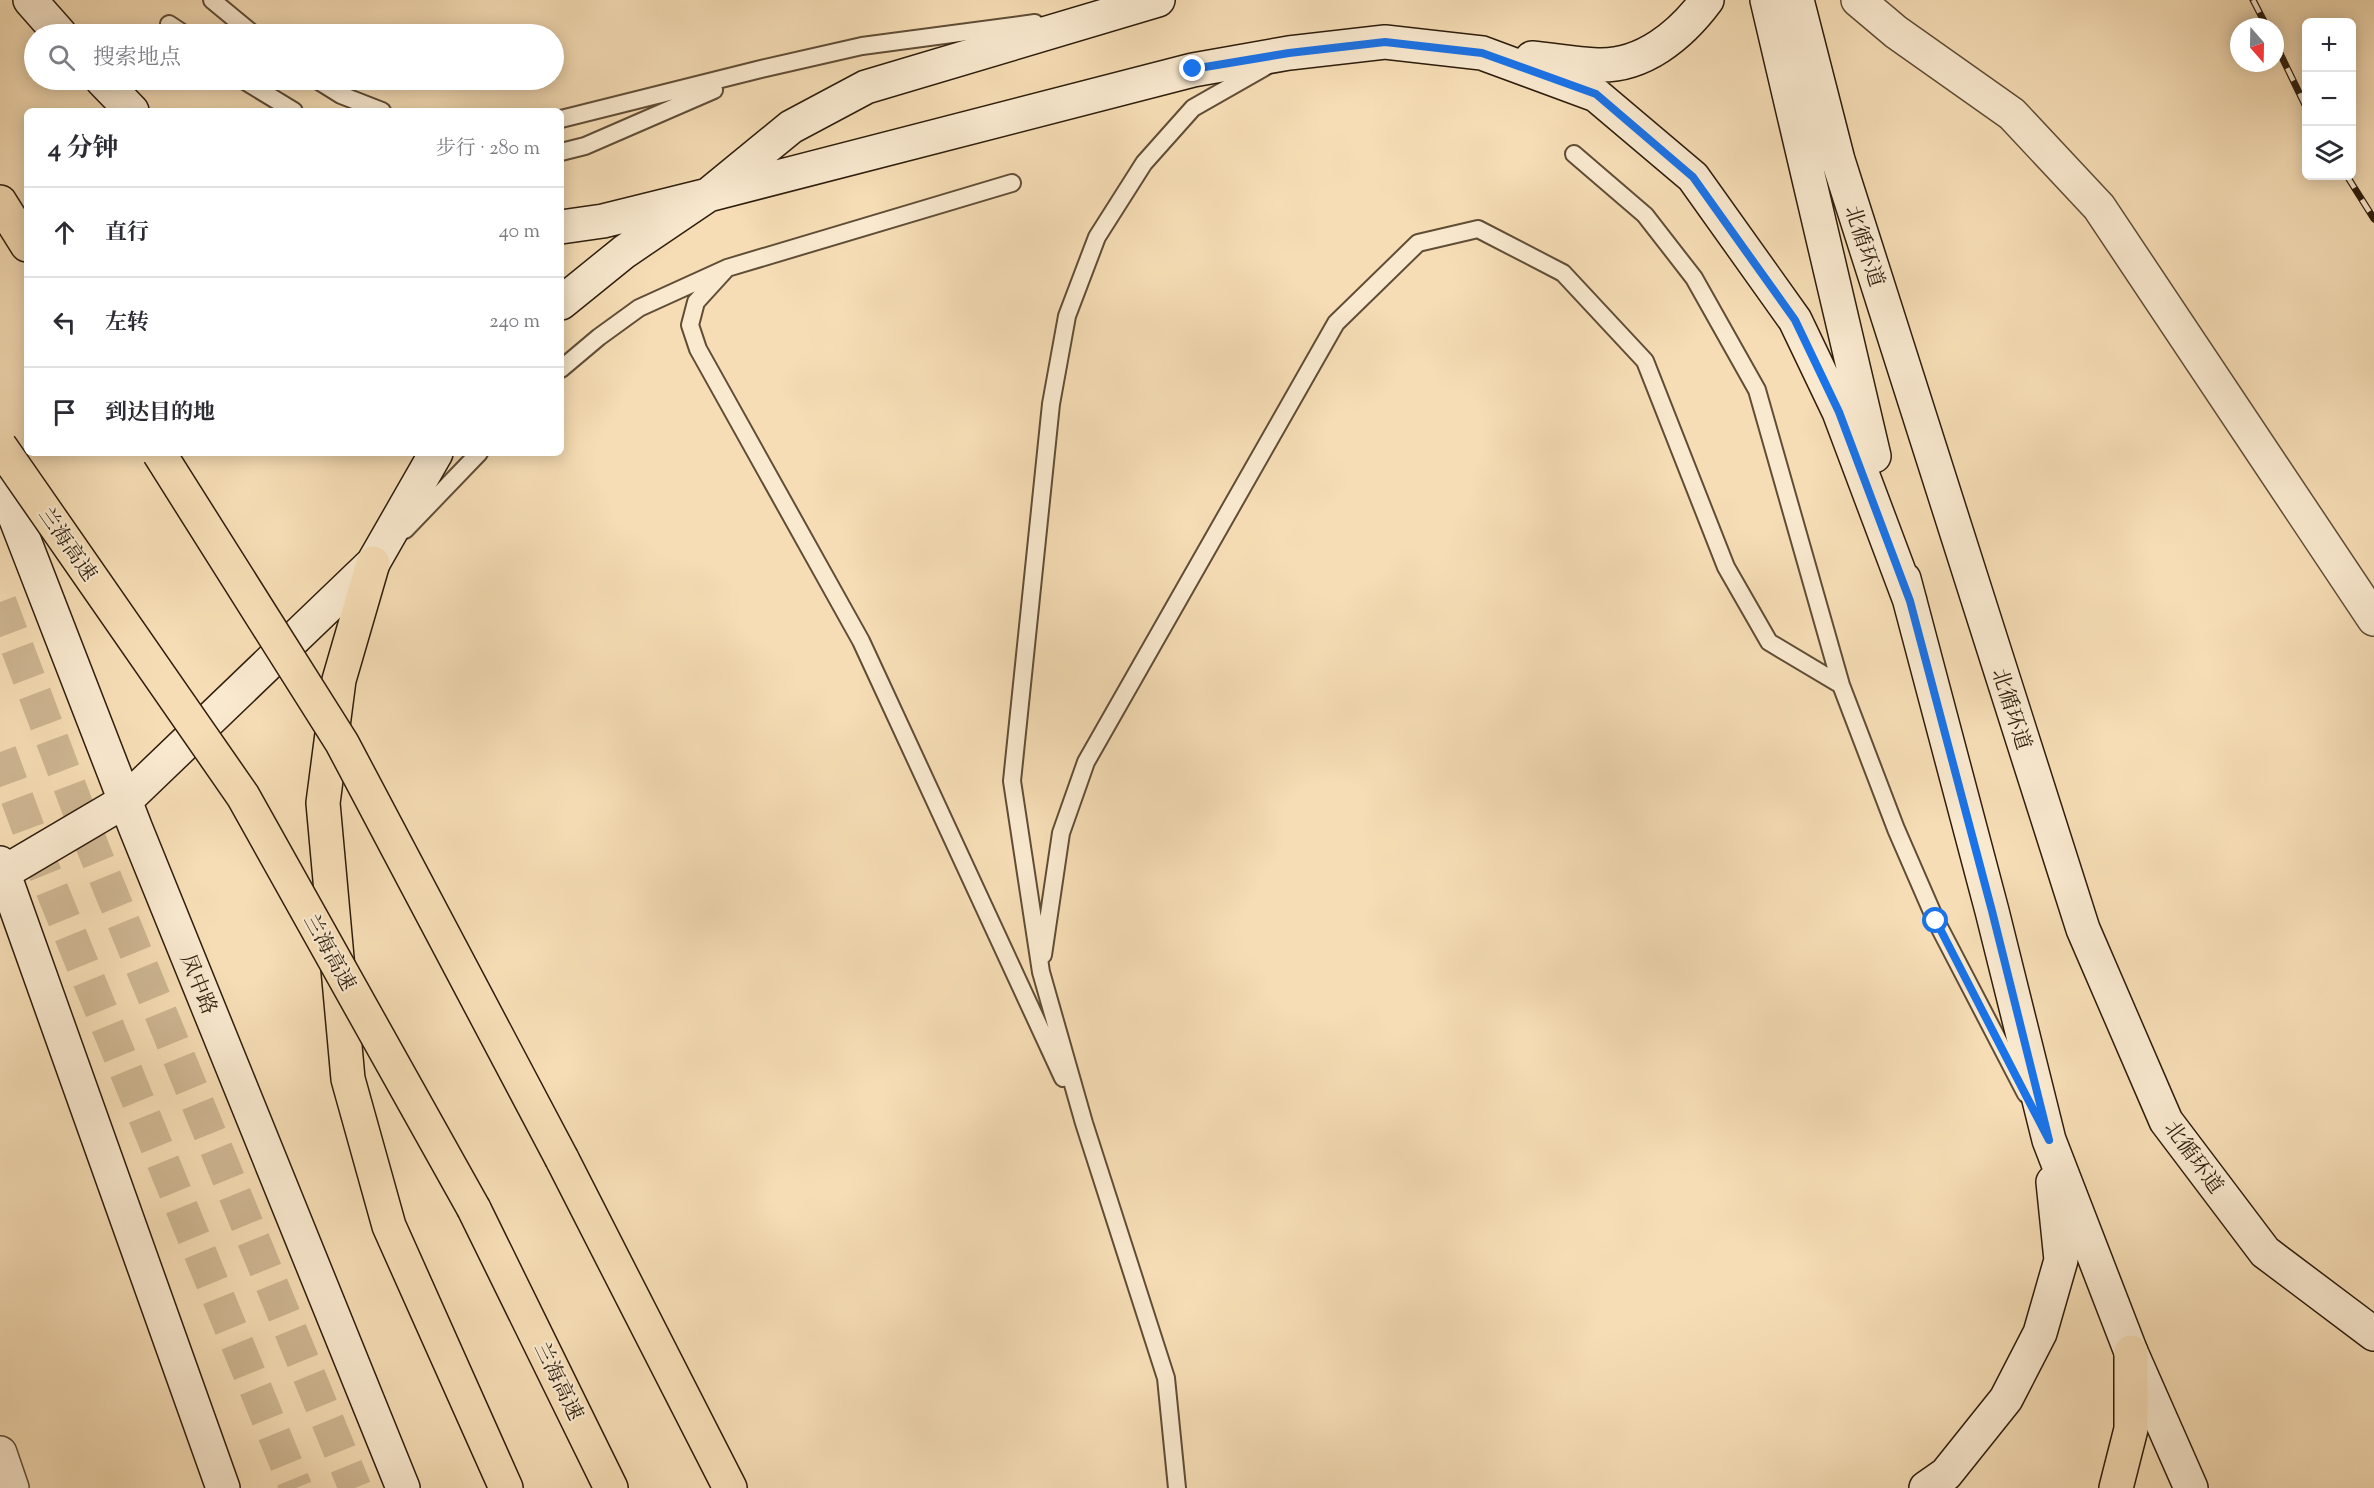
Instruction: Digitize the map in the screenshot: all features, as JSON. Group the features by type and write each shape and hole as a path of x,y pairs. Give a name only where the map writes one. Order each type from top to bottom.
{"highway":[{"path":"0,202 24,240"},
{"name":"兰海高速","path":"0,446 243,796 474,1209 611,1488"},
{"path":"161,456 342,743 561,1159 730,1488"},
{"path":"373,563 339,680 324,803 348,1079 389,1226 506,1488"},
{"path":"2116,1488 2131,1429 2131,1352"}],"main road":[{"path":"30,0 51,24"},
{"path":"564,301 624,252 708,195 790,127 866,87 1158,0"},
{"path":"564,227 603,221 708,195 1193,69 1289,53 1385,42 1599,65 1639,59 1674,37 1707,0"},
{"path":"1767,0 1910,601 1992,911 2049,1140 2131,1352 2191,1488"},
{"name":"北循环道","path":"1797,0 1838,160 2082,929 2166,1121 2265,1252 2374,1334"},
{"path":"1858,0 1896,32 2012,114 2099,207 2374,619"},
{"path":"1482,53 1596,94 1693,177 1795,320 1839,412 1910,601"},
{"path":"112,90 129,108"},
{"path":"223,1488 2,868 125,801 373,563 434,456"},
{"name":"凤中路","path":"0,478 125,801 403,1488"},
{"path":"1926,1488 1946,1474 2006,1399 2040,1333 2061,1260 2049,1140"},
{"path":"0,1453 12,1488"}],"lane":[{"path":"212,0 241,24"},
{"path":"564,119 862,46 1119,11"},
{"path":"1177,1488 1166,1378 1084,1123 1041,972 1012,782 1051,404 1067,316 1097,237 1144,163 1193,108 1289,53"},
{"path":"564,151 585,146 761,69"},
{"path":"259,90 289,108"},
{"path":"333,90 374,108"},
{"path":"1574,154 1645,215 1694,278 1757,390 1841,685 1896,830 1936,921 2049,1140"},
{"path":"564,366 599,336 639,308 727,268 1012,183"},
{"path":"1041,972 1060,833 1086,762 1336,323 1418,243 1478,229 1563,273 1645,361 1726,567 1769,642 1841,685"},
{"path":"727,268 696,302 690,325 698,349 861,641 999,944 1084,1123"},
{"path":"373,563 476,456"}],"tunnel":[{"path":"0,602 93,848 355,1488"},
{"path":"0,752 41,863 296,1488"}],"railway":[{"path":"2253,0 2262,18"},
{"path":"2284,62 2302,99"},
{"path":"2350,180 2374,219"}],"route":[{"path":"1193,69 1289,53 1385,42 1482,53 1596,94 1693,177 1795,320 1839,412 1910,601 1992,911 2049,1140 1936,921"}]}
